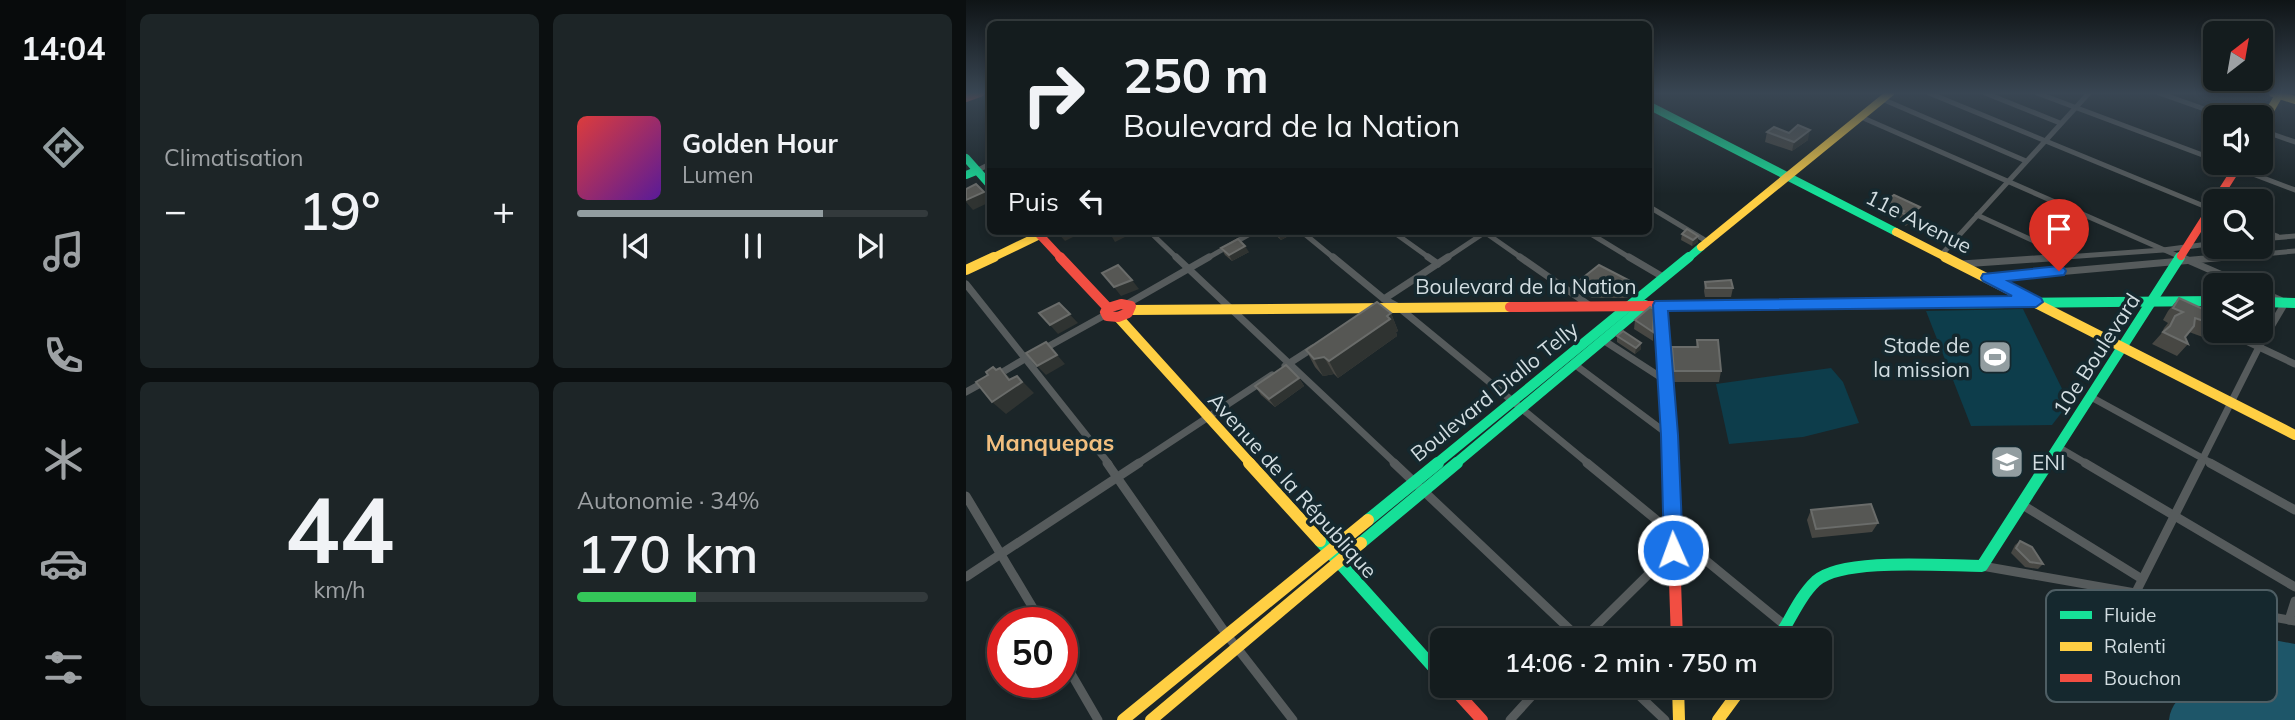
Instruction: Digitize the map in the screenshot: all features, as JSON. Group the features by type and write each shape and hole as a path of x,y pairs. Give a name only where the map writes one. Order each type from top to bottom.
{"main road":[{"name":"11e Avenue","path":"1691,127 2295,435"},
{"name":"Boulevard Diallo Telly","path":"1123,720 1849,127"},
{"path":"966,158 971,173 987,183"},
{"name":"10e Boulevard","path":"1982,566 2124,346 2157,300 2185,246 2203,223"},
{"path":"966,270 1035,235"},
{"path":"1044,235 1107,311 1109,317 1118,317 1129,307"},
{"name":"Boulevard de la Nation","path":"1107,311 1129,307 1233,310 1397,306 2203,301"},
{"path":"2273,303 2292,304"},
{"name":"Boulevard Diallo Telly","path":"1151,720 1645,305"},
{"path":"1660,305 1670,435 1676,628"},
{"name":"Avenue de la République","path":"1118,317 1430,664"},
{"path":"1787,627 1820,581 1833,572 1903,567 1982,566"},
{"path":"1462,698 1482,720"},
{"path":"1678,698 1679,720"},
{"path":"1718,720 1734,698"}],"street":[{"path":"1883,127 2215,273"},
{"path":"1952,127 2026,161"},
{"path":"2011,127 2203,206"},
{"path":"1942,254 2057,127"},
{"path":"2127,127 2203,155"},
{"path":"2273,133 2295,142"},
{"path":"971,173 987,165"},
{"path":"2261,175 2295,190"},
{"path":"1652,208 1708,242"},
{"path":"1977,215 2068,257"},
{"path":"1153,235 1568,628"},
{"path":"1129,307 1189,268 1248,235"},
{"path":"1306,235 1384,299 1397,306 1787,627"},
{"path":"1397,235 1437,264"},
{"path":"1384,299 1480,235"},
{"path":"1489,235 1590,306"},
{"path":"1593,235 1663,277"},
{"path":"2273,235 2279,237"},
{"path":"2273,238 2295,236"},
{"path":"1961,264 2163,250 2203,244"},
{"path":"1988,278 2180,259 2295,251"},
{"path":"966,284 1119,477 1227,635 1293,720"},
{"path":"2136,590 2259,347 2292,304 2273,297"},
{"path":"2157,300 2182,310"},
{"path":"1363,315 1375,307"},
{"path":"966,392 1107,311"},
{"path":"1603,341 1665,380"},
{"path":"966,577 1322,342"},
{"path":"2250,343 2295,364"},
{"path":"1574,364 1670,435"},
{"path":"2091,397 2295,510"},
{"path":"2058,447 2295,587"},
{"path":"966,496 1033,607"},
{"path":"2021,504 2142,579"},
{"path":"1593,628 1673,550"},
{"path":"1982,566 2112,590"},
{"path":"2292,620 2295,601"},
{"path":"1078,686 1098,720"},
{"path":"1510,720 1530,698"},
{"path":"1642,698 1665,720"}],"shaded area":[{"name":"Stade de la mission","path":"2023,309 2069,403 2052,425 1971,426 1926,311"},
{"path":"1831,368 1843,382 1859,423 1803,437 1729,444 1716,384"},
{"path":"2277,641 2295,644 2295,720 2169,720 2176,702 2277,702"}],"building":[{"path":"1774,127 1789,133 1796,127 1810,130 1794,142 1767,132"},
{"path":"976,184 984,192 966,200 966,189"},
{"path":"1894,195 1920,207 1909,216 1902,213 1904,211 1885,202"},
{"path":"1687,229 1698,236 1693,240 1682,234"},
{"path":"1238,239 1245,246 1229,255 1221,248"},
{"path":"1118,265 1132,280 1114,287 1102,273"},
{"path":"1599,265 1632,282 1627,286 1592,286 1580,280"},
{"path":"1731,280 1733,288 1706,288 1705,282"},
{"path":"2179,298 2203,309 2203,321 2195,318 2194,326 2185,337 2188,344 2163,332 2175,316 2183,312 2173,308"},
{"path":"1377,302 1391,313 1387,316 1390,319 1329,361 1324,357 1314,359 1306,350"},
{"path":"1059,303 1070,314 1050,325 1039,313"},
{"path":"1650,307 1654,309 1653,332 1635,320"},
{"path":"1623,331 1641,343 1636,348 1617,336"},
{"path":"1697,340 1718,340 1721,371 1674,371 1672,347 1698,347"},
{"path":"1046,342 1057,355 1037,366 1026,353"},
{"path":"1286,365 1299,378 1269,399 1255,386"},
{"path":"993,367 996,370 1000,368 1009,380 1017,376 1022,382 992,402 976,382 988,375 986,372"},
{"path":"1871,504 1878,523 1816,529 1811,510"},
{"path":"2020,541 2032,547 2043,564 2030,562 2016,548"}],"traffic: fast":[{"path":"1690,127 1896,232"},
{"path":"966,158 987,182"},
{"path":"966,175 976,171"},
{"path":"1368,520 1701,247"},
{"path":"1784,628 1804,596 1817,580 1825,575 1877,566 1982,566 2181,256"},
{"path":"1898,304 2203,301"},
{"path":"2273,302 2295,303"},
{"path":"1361,543 1645,305"},
{"path":"1320,541 1430,664"}],"traffic: slow":[{"path":"1701,247 1849,127"},
{"path":"1896,232 2295,435"},
{"path":"966,270 1040,235"},
{"path":"1130,310 1510,307"},
{"path":"1118,317 1320,541"},
{"path":"1123,720 1368,520"},
{"path":"1151,720 1361,543"},
{"path":"1678,698 1679,720"},
{"path":"1718,720 1734,698"}],"traffic: jam":[{"path":"2181,256 2232,175"},
{"path":"1040,235 1108,308"},
{"path":"1121,304 1131,306 1128,313 1118,317 1107,316 1105,312 1108,308 1121,304"},
{"path":"1510,307 1898,304"},
{"path":"1660,305 1670,435 1677,628"},
{"path":"1462,698 1482,720"}],"place":[{"name":"Stade de la mission","path":"1995,357"},
{"name":"ENI","path":"2007,462"}],"district":[{"name":"Manquepas","path":"1050,442"}],"route":[{"path":"1673,550 1670,435 1660,305 2036,302 1988,278 2059,271"}]}
